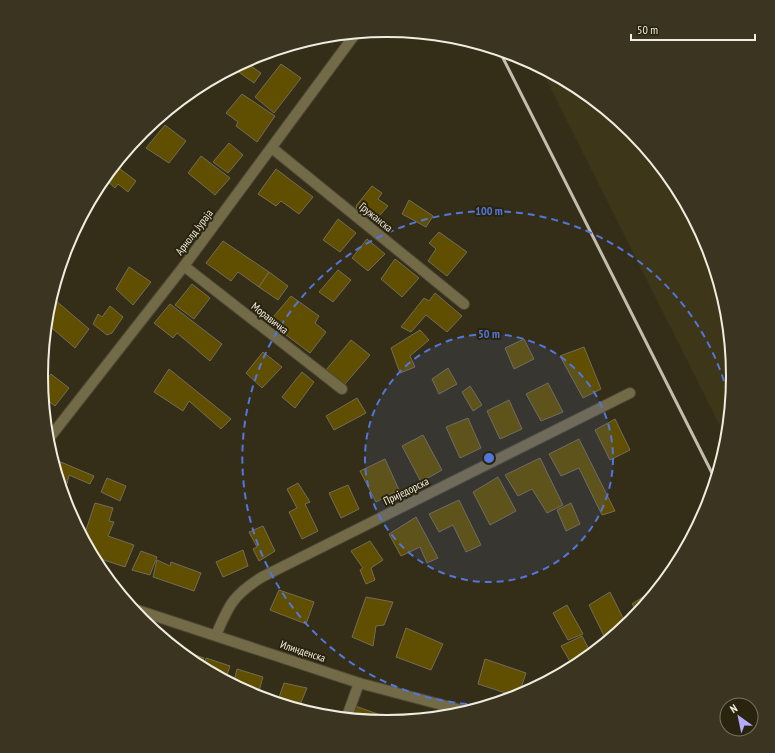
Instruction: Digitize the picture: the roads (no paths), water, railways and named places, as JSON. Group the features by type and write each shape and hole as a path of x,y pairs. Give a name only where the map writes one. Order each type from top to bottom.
{"street":[{"name":"Арнолд Јураја","path":"53,433 184,266 351,39"},
{"name":"Гружанска","path":"272,148 464,304"},
{"name":"Моравичка","path":"184,266 342,389"},
{"name":"Приједорска","path":"216,635 230,605 248,585 630,393"},
{"name":"Илинденска","path":"142,612 359,683 456,709"},
{"path":"348,713 359,683"}],"railway":[{"path":"503,57 712,474"}]}
